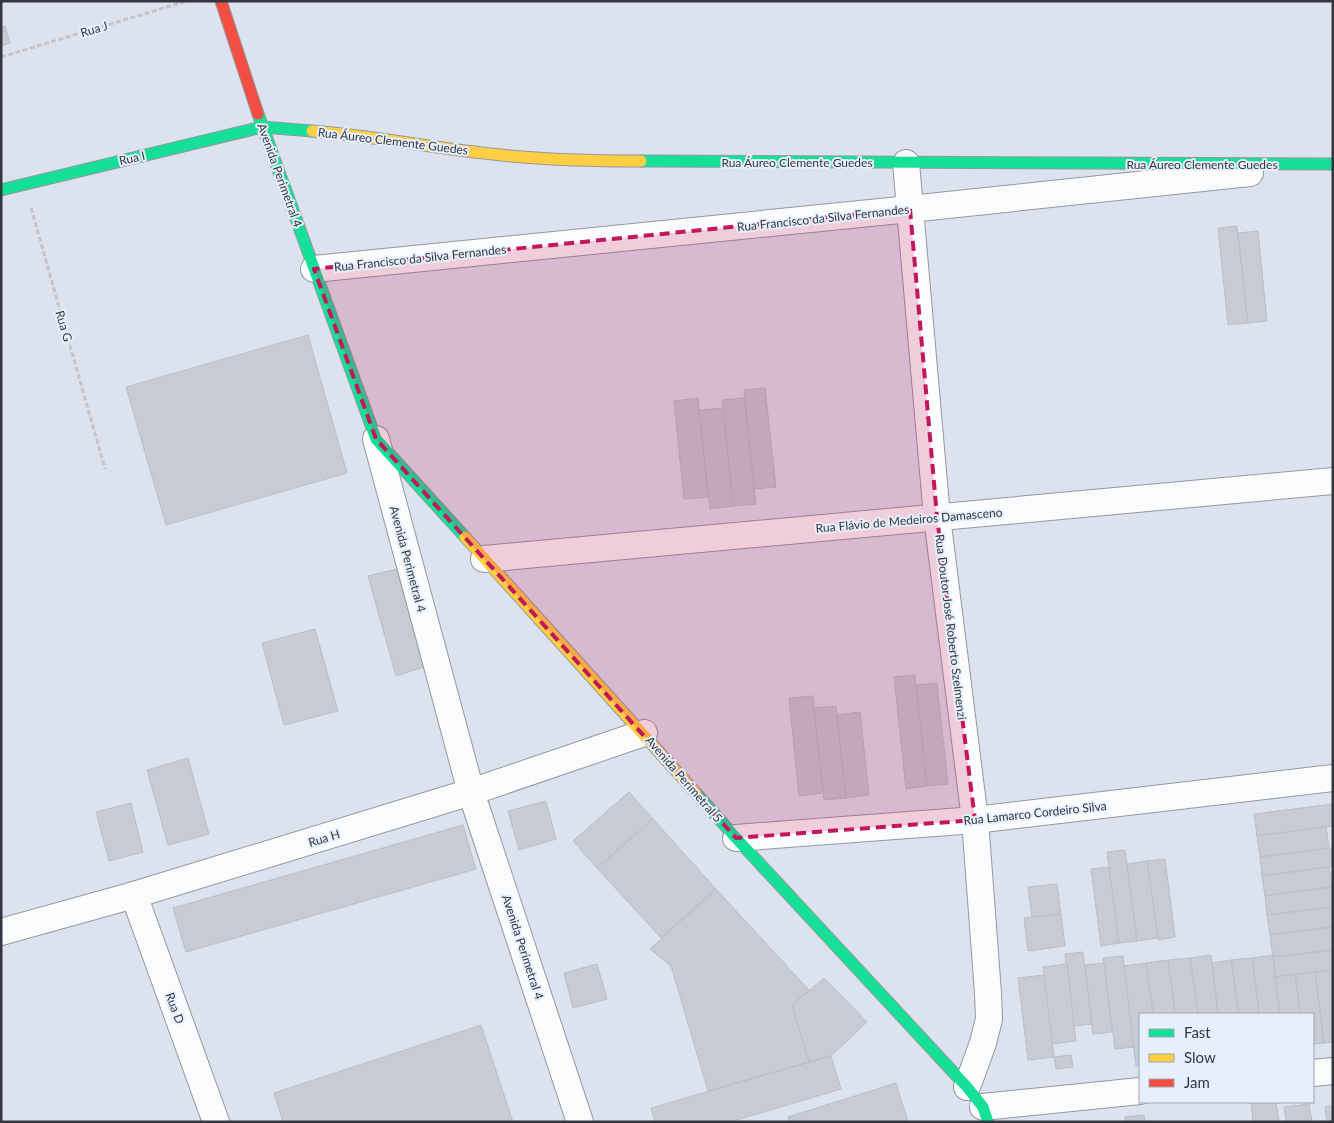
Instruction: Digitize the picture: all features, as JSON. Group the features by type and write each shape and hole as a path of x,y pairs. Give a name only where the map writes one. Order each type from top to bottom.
{"street":[{"name":"Avenida Perimetral 4","path":"221,1 262,127 376,439 471,792 580,1122"},
{"name":"Rua Áureo Clemente Guedes","path":"262,127 352,134 500,155 583,162 1333,164"},
{"name":"Rua I","path":"1,190 262,127"},
{"name":"Rua Doutor José Roberto Szelmenzi","path":"906,163 937,517 975,820 989,1019 983,1043 979,1105"},
{"name":"Rua Francisco da Silva Fernandes","path":"314,269 1333,164"},
{"name":"Avenida Perimetral 5","path":"376,439 979,1105"},
{"name":"Rua Flávio de Medeiros Damasceno","path":"484,559 1333,481"},
{"name":"Rua H","path":"1,932 134,895 471,792 644,733"},
{"name":"Rua Lamarco Cordeiro Silva","path":"736,838 975,820 1333,778"},
{"name":"Rua D","path":"134,895 216,1122"},
{"path":"1314,1073 1333,1071"},
{"path":"979,1105 1139,1091"}],"path":[{"name":"Rua J","path":"1,57 187,1"},
{"name":"Rua G","path":"24,184 105,469"}],"highlighted area":[{"path":"910,209 937,517 975,820 736,838 376,439 314,269"}],"building":[{"path":"5,26 10,43 1,46 1,27"},
{"path":"1237,226 1248,323 1228,325 1218,228"},
{"path":"1258,231 1267,321 1248,323 1238,233"},
{"path":"308,335 347,473 166,525 126,387"},
{"path":"765,388 776,487 754,489 744,390"},
{"path":"698,398 708,497 684,499 674,401"},
{"path":"744,398 756,504 733,506 722,400"},
{"path":"723,408 733,506 710,509 699,410"},
{"path":"397,569 424,667 396,676 368,576"},
{"path":"315,629 338,711 284,725 262,643"},
{"path":"915,675 927,786 906,789 894,677"},
{"path":"937,683 948,784 927,786 916,685"},
{"path":"813,696 823,793 799,796 789,698"},
{"path":"836,706 846,798 824,800 814,708"},
{"path":"860,712 869,795 846,798 837,715"},
{"path":"188,758 209,834 168,845 147,770"},
{"path":"629,792 653,819 597,868 573,841"},
{"path":"546,801 556,839 519,850 508,811"},
{"path":"131,803 143,852 109,861 96,812"},
{"path":"1333,804 1333,826 1257,836 1254,814"},
{"path":"653,819 716,889 661,938 597,868"},
{"path":"463,825 476,869 186,952 173,908"},
{"path":"1326,827 1329,848 1260,857 1257,836"},
{"path":"1333,848 1333,866 1262,876 1260,857"},
{"path":"1125,850 1137,941 1119,943 1107,852"},
{"path":"1165,859 1175,937 1158,940 1147,861"},
{"path":"1147,861 1158,938 1137,941 1127,864"},
{"path":"1109,867 1119,943 1101,946 1091,869"},
{"path":"1329,867 1332,887 1265,896 1262,876"},
{"path":"1057,884 1061,914 1032,917 1028,887"},
{"path":"1332,887 1333,907 1267,915 1265,896"},
{"path":"716,889 809,990 792,1005 809,1062 708,1091 671,966 650,949"},
{"path":"1333,907 1333,927 1270,935 1267,915"},
{"path":"1061,914 1065,946 1028,951 1024,918"},
{"path":"1333,927 1333,950 1273,957 1270,935"},
{"path":"1333,950 1333,970 1275,977 1273,957"},
{"path":"1083,952 1092,1024 1074,1026 1065,954"},
{"path":"1211,955 1218,1013 1198,1013 1190,958"},
{"path":"1273,955 1280,1013 1259,1013 1252,958"},
{"path":"1123,956 1134,1047 1115,1049 1103,958"},
{"path":"1190,958 1198,1013 1175,1013 1168,960"},
{"path":"1252,958 1259,1013 1239,1013 1231,960"},
{"path":"1168,960 1175,1013 1153,1013 1146,963"},
{"path":"1231,960 1239,1013 1218,1013 1212,963"},
{"path":"1104,963 1112,1032 1093,1034 1085,965"},
{"path":"1146,963 1153,1013 1139,1013 1139,1065 1136,1066 1124,966"},
{"path":"597,964 607,999 573,1008 564,973"},
{"path":"1067,964 1076,1041 1052,1044 1043,967"},
{"path":"1333,970 1333,1042 1324,1043 1315,972"},
{"path":"1315,972 1324,1043 1314,1044 1314,1013 1300,1013 1295,974"},
{"path":"1295,974 1300,1013 1280,1013 1275,977"},
{"path":"1044,975 1054,1057 1028,1060 1018,978"},
{"path":"824,978 867,1022 831,1056 809,1062 792,1005"},
{"path":"481,1025 513,1122 283,1122 274,1093"},
{"path":"1071,1055 1073,1067 1056,1069 1054,1057"},
{"path":"831,1056 841,1089 730,1122 655,1122 651,1108"},
{"path":"896,1083 908,1122 789,1122 788,1117"},
{"path":"1251,1103 1276,1103 1279,1122 1253,1122"},
{"path":"1309,1104 1312,1122 1286,1122 1284,1107"},
{"path":"1333,1106 1333,1122 1327,1122 1325,1107"},
{"path":"1144,1115 1145,1122 1125,1122 1125,1117"}],"traffic: fast":[{"path":"258,114 376,439 465,537"},
{"path":"1,190 262,127 312,131"},
{"path":"641,161 1333,164"},
{"path":"696,793 967,1087 983,1107 988,1122"}],"traffic: slow":[{"path":"312,131 518,157 641,161"},
{"path":"465,537 696,793"}],"traffic: jam":[{"path":"221,1 258,114"}]}
